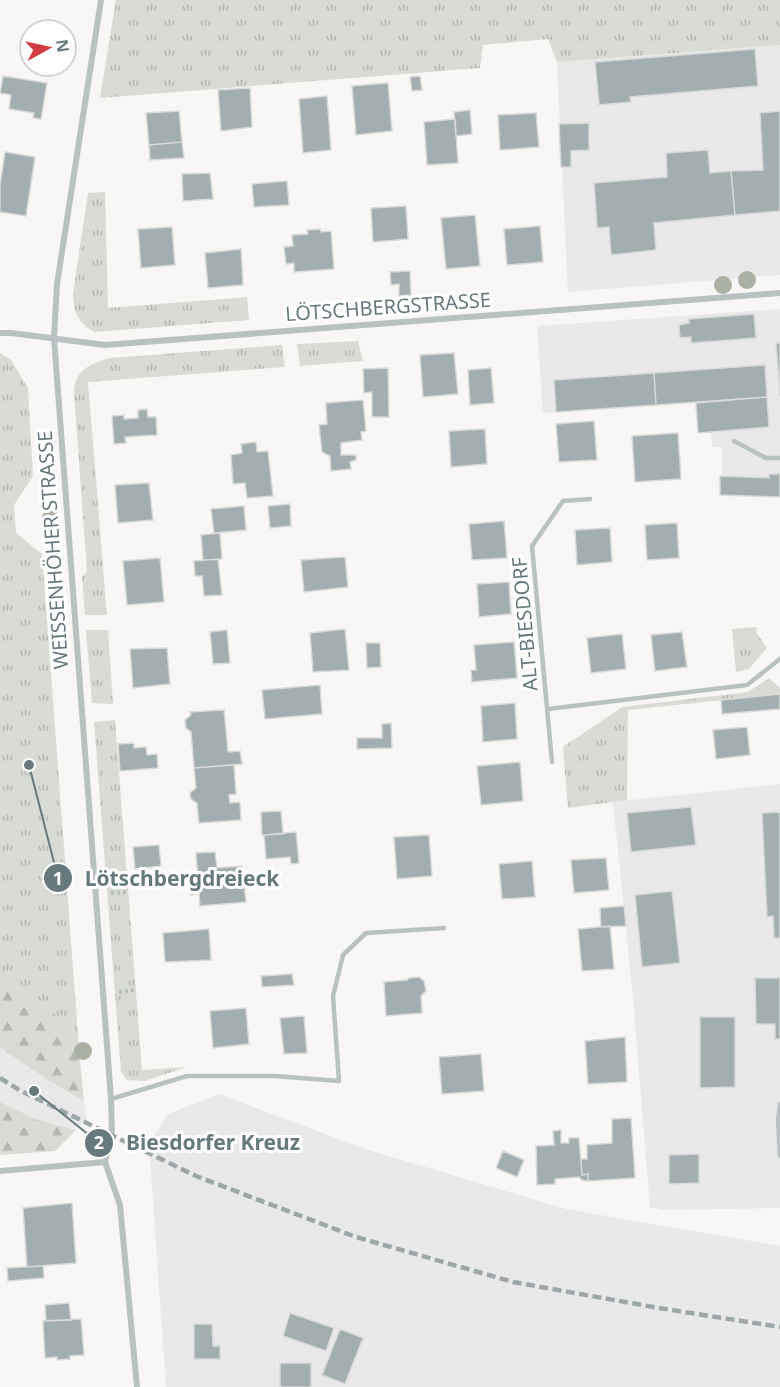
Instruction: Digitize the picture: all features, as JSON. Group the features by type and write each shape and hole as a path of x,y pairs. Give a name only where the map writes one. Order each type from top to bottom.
{"street":[{"name":"WEISSENHÖHER STRASSE","path":"101,0 57,284 54,338 111,1099 112,1132 105,1162"},
{"name":"LÖTSCHBERGSTRASSE","path":"0,333 105,345 780,293"},
{"path":"0,1171 105,1162 120,1205 137,1387"}],"lane":[{"path":"734,441 766,458 780,458"},
{"name":"ALT-BIESDORF","path":"552,762 532,546 563,501 590,499"},
{"name":"ALT-BIESDORF","path":"548,708 747,685 780,659"},
{"path":"111,1099 187,1076 275,1076 339,1081 333,996 343,955 366,933 444,928"},
{"path":"780,1104 778,1121 780,1156"}],"shaded area":[{"path":"780,45 780,275 568,292 557,62"},
{"path":"780,309 780,497 720,495 722,447 712,447 711,432 698,433 695,403 543,413 537,326"},
{"path":"780,784 780,1208 662,1210 650,1207 633,998 613,802"},
{"path":"0,1048 84,1101 86,1119 76,1130 38,1120 0,1102"},
{"path":"219,1094 365,1149 566,1209 780,1246 780,1387 166,1387 149,1143 168,1114"}],"green space":[{"path":"116,0 780,0 780,45 557,62 548,39 483,45 480,68 100,98"},
{"path":"105,192 108,308 247,297 249,320 95,332 89,329 76,312 73,294 88,193"},
{"path":"358,341 363,361 300,366 297,344"},
{"path":"282,345 285,367 88,382 107,615 85,615 82,577 87,571 74,393 80,374 90,365 110,358"},
{"path":"0,353 11,360 28,388 33,476 14,505 16,533 42,554 80,1061 60,1018 0,976"},
{"path":"756,627 757,634 767,648 749,669 736,672 732,629"},
{"path":"86,630 108,630 113,704 92,703"},
{"path":"769,678 780,688 780,694 628,710 627,800 568,808 563,747 622,707 748,692"},
{"path":"115,720 142,1070 187,1067 145,1081 127,1080 121,1072 94,722"},
{"path":"0,976 60,1018 80,1061 84,1101 0,1048"},
{"path":"0,1102 38,1120 76,1130 55,1151 0,1155"}],"building":[{"path":"755,49 758,86 630,97 631,102 599,105 595,62"},
{"path":"3,76 47,83 41,119 33,118 34,113 9,109 11,95 0,93"},
{"path":"420,76 422,90 412,91 410,77"},
{"path":"388,83 392,131 356,135 352,86"},
{"path":"250,88 252,127 221,131 218,90"},
{"path":"327,96 331,150 303,153 299,99"},
{"path":"470,110 472,134 456,136 454,112"},
{"path":"179,111 182,142 149,145 146,113"},
{"path":"780,111 780,211 735,215 731,171 763,170 760,113"},
{"path":"536,113 539,147 500,150 498,115"},
{"path":"455,119 458,163 427,165 424,122"},
{"path":"589,123 589,150 571,151 571,167 561,167 559,124"},
{"path":"182,142 184,158 150,160 149,145"},
{"path":"708,150 710,173 731,171 735,215 654,223 656,250 611,255 609,227 597,228 594,183 667,177 666,153"},
{"path":"5,152 35,157 26,216 0,212 0,185"},
{"path":"210,173 213,199 183,201 182,174"},
{"path":"287,181 289,205 254,207 252,184"},
{"path":"406,206 408,239 373,242 371,208"},
{"path":"475,215 480,266 446,269 441,218"},
{"path":"540,226 543,262 507,265 504,229"},
{"path":"172,227 175,265 141,268 138,229"},
{"path":"320,229 321,232 331,231 334,269 294,272 294,263 286,264 284,247 293,246 292,235 308,234 307,230"},
{"path":"241,249 243,285 208,288 205,253"},
{"path":"410,271 411,295 399,296 399,284 391,285 390,272"},
{"path":"754,314 756,338 691,343 691,337 680,338 679,325 689,323 689,319"},
{"path":"776,343 780,343 780,396"},
{"path":"454,353 458,394 423,397 420,355"},
{"path":"765,365 767,397 656,405 654,373"},
{"path":"388,368 389,417 372,417 372,392 364,393 363,369"},
{"path":"491,368 494,403 470,405 468,370"},
{"path":"654,373 656,405 556,412 554,380"},
{"path":"767,397 769,427 698,433 696,403"},
{"path":"363,400 366,431 361,432 362,440 341,443 341,455 356,455 356,460 350,462 351,469 331,471 330,456 322,452 319,425 327,424 326,403"},
{"path":"147,409 148,417 156,417 157,435 125,437 126,443 114,444 112,416 124,415 124,419 138,418 138,410"},
{"path":"594,421 597,460 559,462 556,424"},
{"path":"485,429 487,464 451,467 449,431"},
{"path":"678,433 681,479 635,482 632,436"},
{"path":"256,442 257,452 268,451 273,496 247,498 245,483 233,484 231,455 242,453 241,444"},
{"path":"769,474 780,474 780,497 720,495 720,476 769,478"},
{"path":"149,483 153,520 118,523 115,485"},
{"path":"290,504 291,526 270,528 268,506"},
{"path":"244,506 246,530 214,533 211,509"},
{"path":"504,521 507,558 472,560 469,524"},
{"path":"677,523 679,558 647,560 645,525"},
{"path":"610,528 612,562 577,565 575,530"},
{"path":"220,533 222,559 203,560 201,535"},
{"path":"345,557 348,587 304,592 301,560"},
{"path":"160,558 164,602 127,605 123,561"},
{"path":"218,559 222,595 204,596 202,576 195,576 194,561"},
{"path":"509,582 511,614 479,617 477,584"},
{"path":"345,629 349,670 313,672 310,633"},
{"path":"227,630 230,663 213,664 210,632"},
{"path":"682,632 687,667 655,671 651,635"},
{"path":"622,634 626,669 591,673 587,638"},
{"path":"514,642 517,678 472,682 471,670 476,670 474,645"},
{"path":"366,643 380,643 381,667 367,668"},
{"path":"167,648 170,684 133,688 130,649"},
{"path":"320,685 322,714 265,719 262,690"},
{"path":"780,694 780,709 722,714 721,700"},
{"path":"515,703 517,739 483,742 481,706"},
{"path":"224,710 228,752 240,751 242,764 194,768 191,732 186,728 185,720 191,715 190,712"},
{"path":"391,723 392,748 357,749 357,738 382,738 382,724"},
{"path":"747,727 750,755 716,759 713,730"},
{"path":"134,743 134,748 146,747 147,755 157,754 158,768 120,771 118,744"},
{"path":"520,762 523,801 481,805 477,766"},
{"path":"234,765 236,794 229,795 230,803 240,802 241,820 199,823 197,803 191,799 190,793 196,788 194,768"},
{"path":"691,807 696,845 631,852 627,813"},
{"path":"281,811 283,834 262,835 261,812"},
{"path":"780,812 780,938 774,938 773,916 767,917 762,813"},
{"path":"296,832 299,863 291,864 290,857 266,859 264,835"},
{"path":"429,835 432,876 397,879 394,837"},
{"path":"159,845 161,866 135,869 133,847"},
{"path":"215,852 217,868 242,866 246,902 200,906 199,893 191,895 191,880 198,880 196,853"},
{"path":"606,858 609,890 574,893 571,860"},
{"path":"532,861 535,897 502,899 499,864"},
{"path":"672,891 680,963 642,967 635,895"},
{"path":"624,906 626,926 601,927 600,908"},
{"path":"610,926 614,969 582,971 578,929"},
{"path":"209,929 211,960 165,962 163,933"},
{"path":"292,974 294,985 262,987 261,976"},
{"path":"419,977 424,981 426,991 421,996 422,1013 386,1016 384,982"},
{"path":"755,978 780,978 780,1039 775,1039 775,1024 756,1024"},
{"path":"246,1008 249,1044 213,1048 210,1011"},
{"path":"304,1016 307,1053 284,1054 280,1018"},
{"path":"700,1017 735,1017 735,1087 700,1088"},
{"path":"625,1037 627,1082 588,1084 585,1041"},
{"path":"481,1054 484,1091 442,1094 439,1057"},
{"path":"631,1118 635,1178 588,1181 588,1174 582,1175 581,1159 587,1159 587,1145 612,1143 612,1119"},
{"path":"561,1130 561,1143 569,1143 569,1138 579,1138 582,1175 588,1174 588,1181 579,1177 555,1179 555,1184 537,1185 536,1146 554,1145 553,1131"},
{"path":"503,1151 524,1160 517,1177 496,1168"},
{"path":"699,1154 699,1183 669,1184 669,1155"},
{"path":"72,1203 76,1263 27,1267 23,1208"},
{"path":"43,1266 44,1278 8,1281 7,1268"},
{"path":"69,1303 71,1320 46,1321 45,1305"},
{"path":"290,1313 334,1328 326,1351 283,1336"},
{"path":"81,1319 84,1355 57,1360 57,1357 45,1358 43,1321"},
{"path":"194,1324 212,1324 213,1346 220,1346 220,1359 194,1359"},
{"path":"340,1329 363,1338 345,1384 322,1375"},
{"path":"280,1363 311,1363 311,1387 280,1387"}],"railway":[{"path":"0,1078 21,1091 196,1176 356,1237 513,1282 780,1327"}],"place":[{"name":"Lötschbergdreieck","path":"29,765"},
{"name":"Biesdorfer Kreuz","path":"34,1091"}]}
